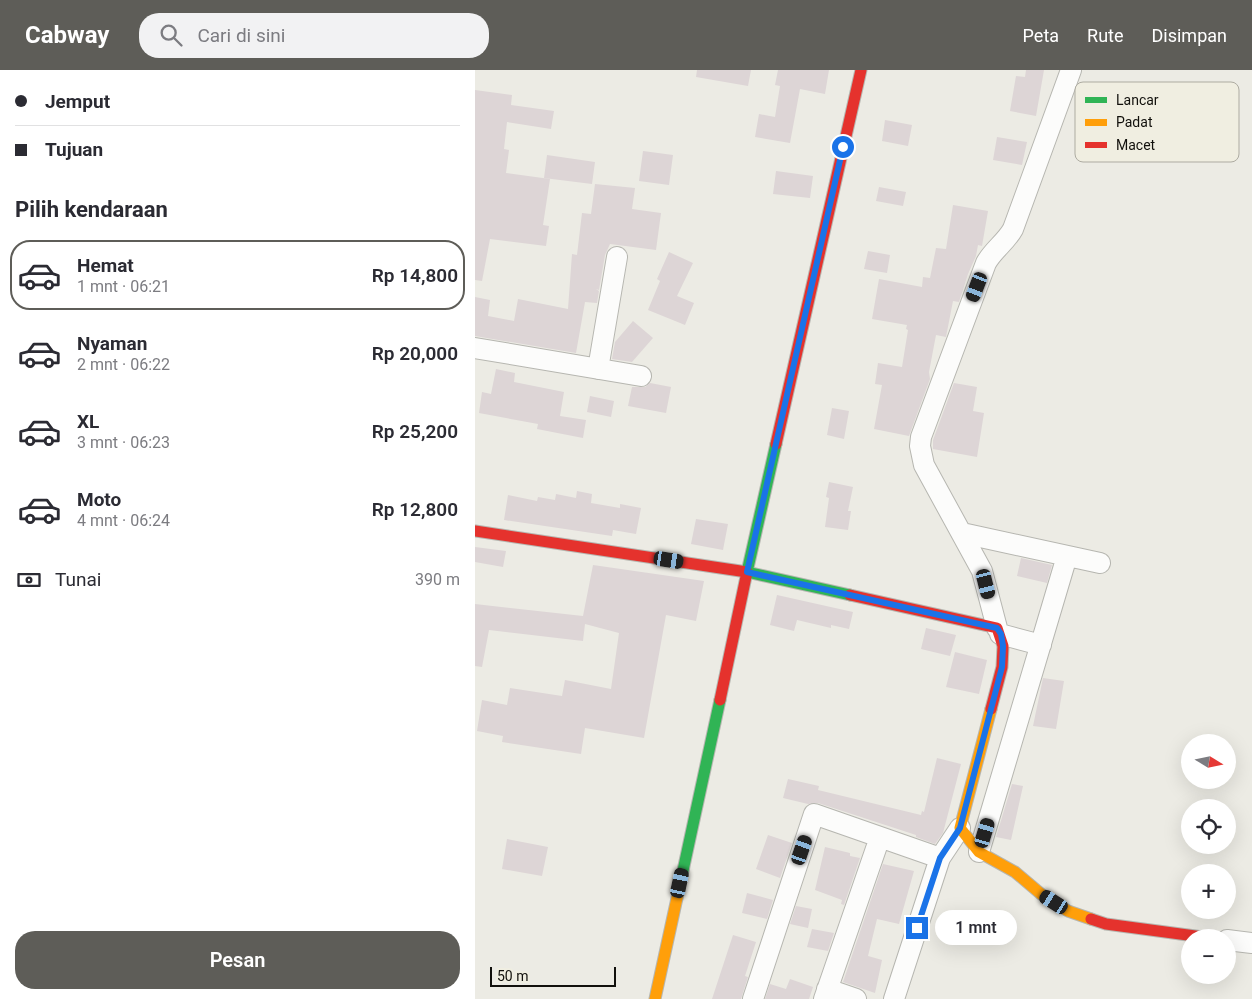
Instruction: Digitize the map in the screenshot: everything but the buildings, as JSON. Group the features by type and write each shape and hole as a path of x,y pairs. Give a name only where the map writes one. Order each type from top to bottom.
{"street":[{"path":"655,999 747,572 861,70"},
{"path":"894,999 940,858 960,828 1002,667 999,631 982,571 924,465 920,446 921,437 986,264 992,254 1006,241 1013,228 1071,70"},
{"path":"598,369 617,257"},
{"path":"475,348 641,376"},
{"path":"475,531 747,572 999,631 1041,645"},
{"path":"962,533 1100,563"},
{"path":"979,852 1067,556"},
{"path":"753,999 814,814 940,858"},
{"path":"960,828 979,852 1015,872 1041,894 1068,911 1106,924 1181,934"},
{"path":"855,999 825,994 879,837"},
{"path":"1236,941 1252,943"}],"traffic: fast":[{"path":"776,444 747,572 850,595"},
{"path":"679,889 720,700"}],"traffic: slow":[{"path":"991,709 960,828 979,852 1015,872 1041,894 1068,911 1091,919"},
{"path":"655,999 679,889"}],"traffic: jam":[{"path":"776,444 861,70"},
{"path":"475,531 747,572 720,700"},
{"path":"850,595 997,628 1003,646 1002,667 991,709"},
{"path":"1091,919 1106,924 1181,934"}],"route":[{"path":"843,147 747,572 997,628 1001,634 1003,646 1002,667 960,828 940,858 917,928"}]}
